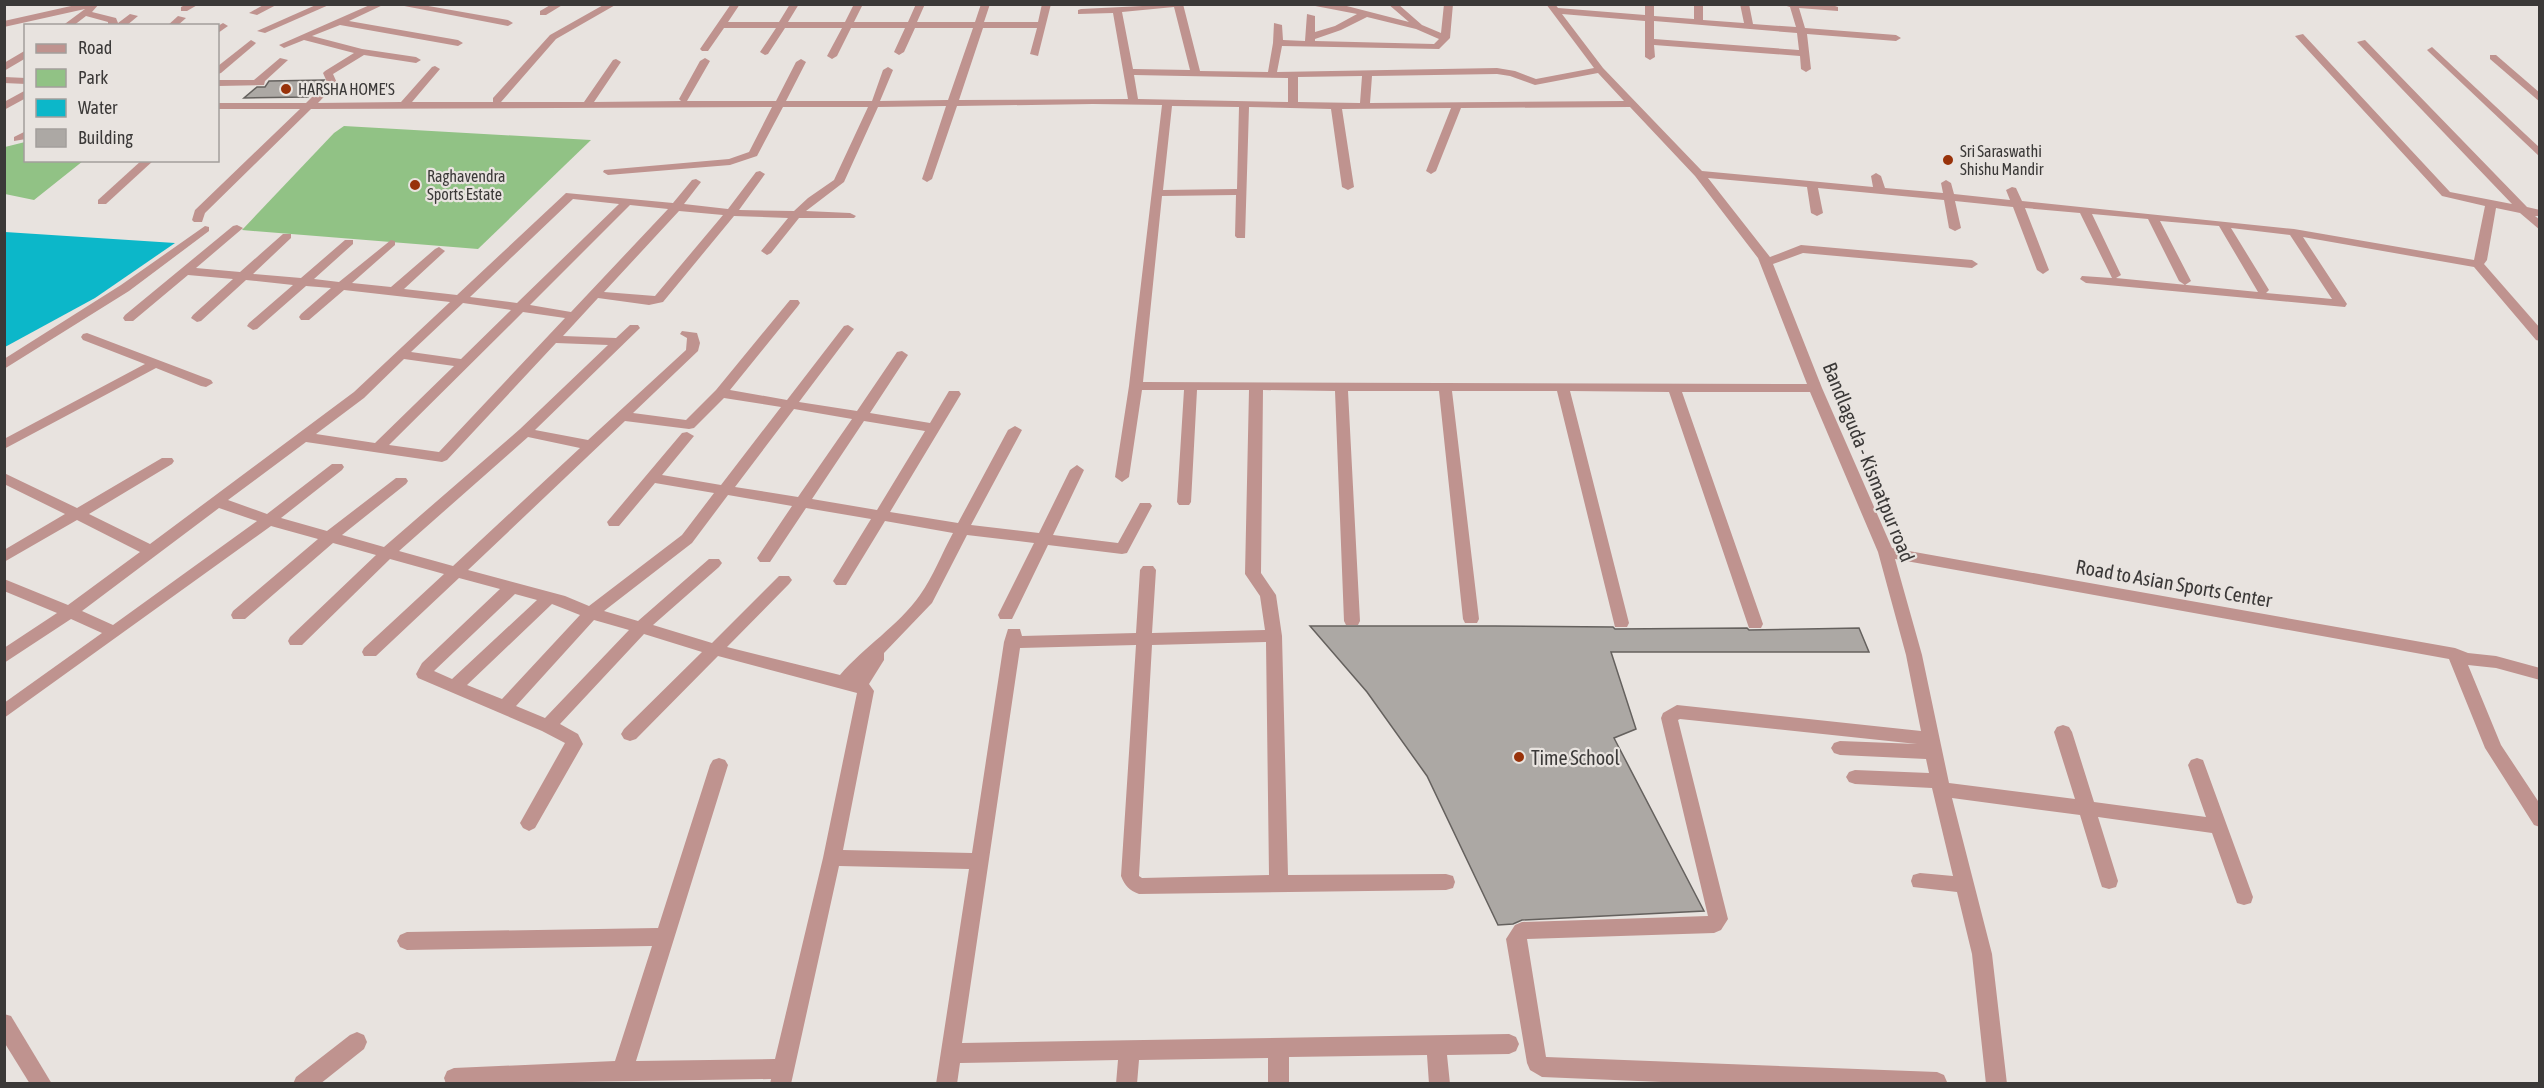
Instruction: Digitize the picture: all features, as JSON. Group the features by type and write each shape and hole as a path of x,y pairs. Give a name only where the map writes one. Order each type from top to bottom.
{"street":[{"path":"69,24 96,4"},
{"path":"4,24 96,4"},
{"path":"173,24 195,4"},
{"path":"254,13 273,4"},
{"path":"262,31 327,4"},
{"path":"284,45 381,4"},
{"path":"398,4 508,23"},
{"path":"543,13 560,4"},
{"path":"497,100 553,37 614,4"},
{"path":"705,49 736,4"},
{"path":"765,52 795,4"},
{"path":"832,56 859,4"},
{"path":"899,52 921,4"},
{"path":"927,179 986,4"},
{"path":"1035,54 1047,4"},
{"path":"1081,12 1178,4 1196,73"},
{"path":"1309,4 1335,5 1419,27 1445,38"},
{"path":"1392,4 1417,22 1419,27"},
{"path":"1278,43 1310,41 1439,46 1445,38 1449,4"},
{"path":"1649,4 1652,42 1650,57"},
{"path":"1698,4 1699,23"},
{"path":"1744,4 1749,27"},
{"path":"1784,4 1835,9"},
{"path":"1794,5 1802,32 1806,69"},
{"path":"1554,8 1649,19 1896,38"},
{"name":"Bandlaguda - Kismatpur road","path":"1554,8 1600,70 1699,174 1766,262 1815,388 1886,552 1914,655 1940,785 1982,954 1997,1083"},
{"path":"1117,10 1134,102"},
{"path":"85,13 113,20 113,24"},
{"path":"1310,41 1365,14"},
{"path":"123,24 133,16"},
{"path":"1310,16 1310,41"},
{"path":"340,22 458,43"},
{"path":"723,25 1042,25"},
{"path":"1272,75 1278,43 1277,25"},
{"path":"2300,36 2446,194 2525,212 2540,213"},
{"path":"303,37 362,52 416,60"},
{"path":"1652,42 1803,53"},
{"path":"2362,42 2540,227"},
{"path":"219,70 251,43"},
{"path":"2432,50 2540,154"},
{"path":"4,365 125,288 201,224 199,212 332,82 327,73 362,52"},
{"path":"4,68 24,54"},
{"path":"2493,57 2540,99"},
{"path":"219,83 259,83 283,60"},
{"path":"684,99 705,61"},
{"path":"588,103 616,62"},
{"path":"608,172 743,159 753,154 801,62"},
{"path":"405,103 435,69"},
{"path":"767,251 795,216 812,200 839,182 888,70"},
{"path":"1129,72 1293,75 1497,71 1512,73 1535,82 1600,70"},
{"path":"1365,106 1367,73"},
{"path":"1293,75 1293,106"},
{"path":"4,80 24,81"},
{"path":"1534,94 1535,82"},
{"path":"4,107 24,94"},
{"path":"1534,94 1546,105"},
{"path":"1500,105 1534,94"},
{"path":"405,103 497,100 588,103 684,99 780,103"},
{"path":"219,104 1088,101 1244,106 1632,104"},
{"path":"1122,477 1136,386 1167,103"},
{"path":"1241,236 1244,106"},
{"path":"1336,106 1348,187"},
{"path":"1431,171 1457,106"},
{"path":"102,202 147,162"},
{"path":"594,294 649,301 659,299 731,213 760,174"},
{"path":"1699,174 2223,223 2294,232 2468,264 2481,260 2491,204"},
{"path":"1876,176 1880,192"},
{"path":"303,437 442,457 675,208 696,182"},
{"path":"1946,183 1955,228"},
{"path":"1812,185 1817,213"},
{"path":"2012,190 2043,270"},
{"path":"1158,193 1242,192"},
{"path":"4,657 70,612 359,394 570,195 731,213 850,216"},
{"path":"378,448 518,307 583,248 627,202"},
{"path":"2084,209 2115,275"},
{"path":"2152,216 2185,281"},
{"path":"2223,223 2263,290"},
{"path":"129,318 237,228"},
{"path":"2086,279 2341,304 2294,232"},
{"path":"196,318 287,236"},
{"path":"253,326 348,242"},
{"path":"305,317 391,243"},
{"path":"1766,262 1788,256 1801,249 1972,264"},
{"path":"394,291 439,251"},
{"path":"2477,263 2540,337"},
{"path":"186,271 394,291 573,316"},
{"path":"620,416 689,425 721,393 794,303"},
{"path":"296,641 388,552 525,432 634,328"},
{"path":"504,708 591,613 687,539 848,329"},
{"path":"370,652 692,351 693,336 686,334"},
{"path":"87,336 206,383"},
{"path":"552,339 619,342"},
{"path":"401,355 463,363"},
{"path":"765,558 902,355"},
{"path":"4,445 155,363"},
{"path":"1136,386 1815,388"},
{"path":"1184,502 1191,386"},
{"path":"1256,387 1253,574 1268,595 1274,636 1280,883"},
{"path":"1341,387 1352,621"},
{"path":"1445,387 1471,619"},
{"path":"1674,387 1755,624"},
{"path":"1563,388 1621,623"},
{"path":"721,393 933,428"},
{"path":"841,580 954,394"},
{"path":"851,684 876,660 876,651 926,599 1015,430"},
{"path":"525,432 590,445"},
{"path":"614,522 687,436"},
{"path":"4,557 167,461"},
{"path":"4,712 269,520 337,467"},
{"path":"946,1083 1011,630 1043,539 1077,470"},
{"path":"4,478 152,551"},
{"path":"651,478 962,529 1122,549 1145,506"},
{"path":"238,615 331,536 401,481"},
{"path":"218,502 269,520 549,598 591,613 713,649 851,684 866,691 832,858 782,1076 622,1071 454,1078"},
{"name":"Road to Asian Sports Center","path":"1886,552 2455,654 2466,659 2496,662 2540,674"},
{"path":"548,726 641,627 714,563"},
{"path":"1148,570 1130,876 1132,882 1138,886 1446,882"},
{"path":"630,734 784,580"},
{"path":"4,584 115,632"},
{"path":"512,588 424,674 548,726 572,739 574,744 529,823"},
{"path":"455,686 549,598"},
{"path":"1011,630 1143,638 1274,636"},
{"path":"2455,654 2494,748 2540,820"},
{"path":"1932,746 1673,713 1669,718 1718,919 1714,924 1522,931 1516,939 1537,1063 1542,1067 1937,1082"},
{"path":"2063,732 2109,881"},
{"path":"1840,748 1932,746"},
{"path":"622,1071 718,765"},
{"path":"2198,765 2244,897"},
{"path":"1855,777 1940,785 2218,826"},
{"path":"832,858 979,861"},
{"path":"1920,881 1965,885"},
{"path":"407,941 664,937"},
{"path":"4,1023 42,1083"},
{"path":"303,1083 357,1042"},
{"path":"951,1053 1509,1044"},
{"path":"1436,1046 1440,1083"},
{"path":"1278,1048 1280,1083"},
{"path":"1126,1083 1129,1051"}],"green space":[{"name":"Raghavendra Sports Estate","path":"344,126 591,140 478,249 242,230 334,133"},
{"path":"24,142 24,162 82,162 34,200 5,194 5,147"}],"water":[{"path":"4,232 175,243 95,298 5,347"}],"building":[{"name":"HARSHA HOME'S","path":"324,80 308,97 244,98 257,87 265,87 269,81"},
{"name":"Time School","path":"1310,626 1747,628 1749,630 1859,628 1869,652 1611,652 1636,729 1614,738 1704,911 1522,920 1513,924 1498,925 1427,776 1367,692"}],"place":[{"name":"HARSHA HOME'S","path":"286,89"},
{"name":"Sri Saraswathi Shishu Mandir","path":"1948,160"},
{"name":"Raghavendra Sports Estate","path":"415,185"},
{"name":"Time School","path":"1519,757"}]}
